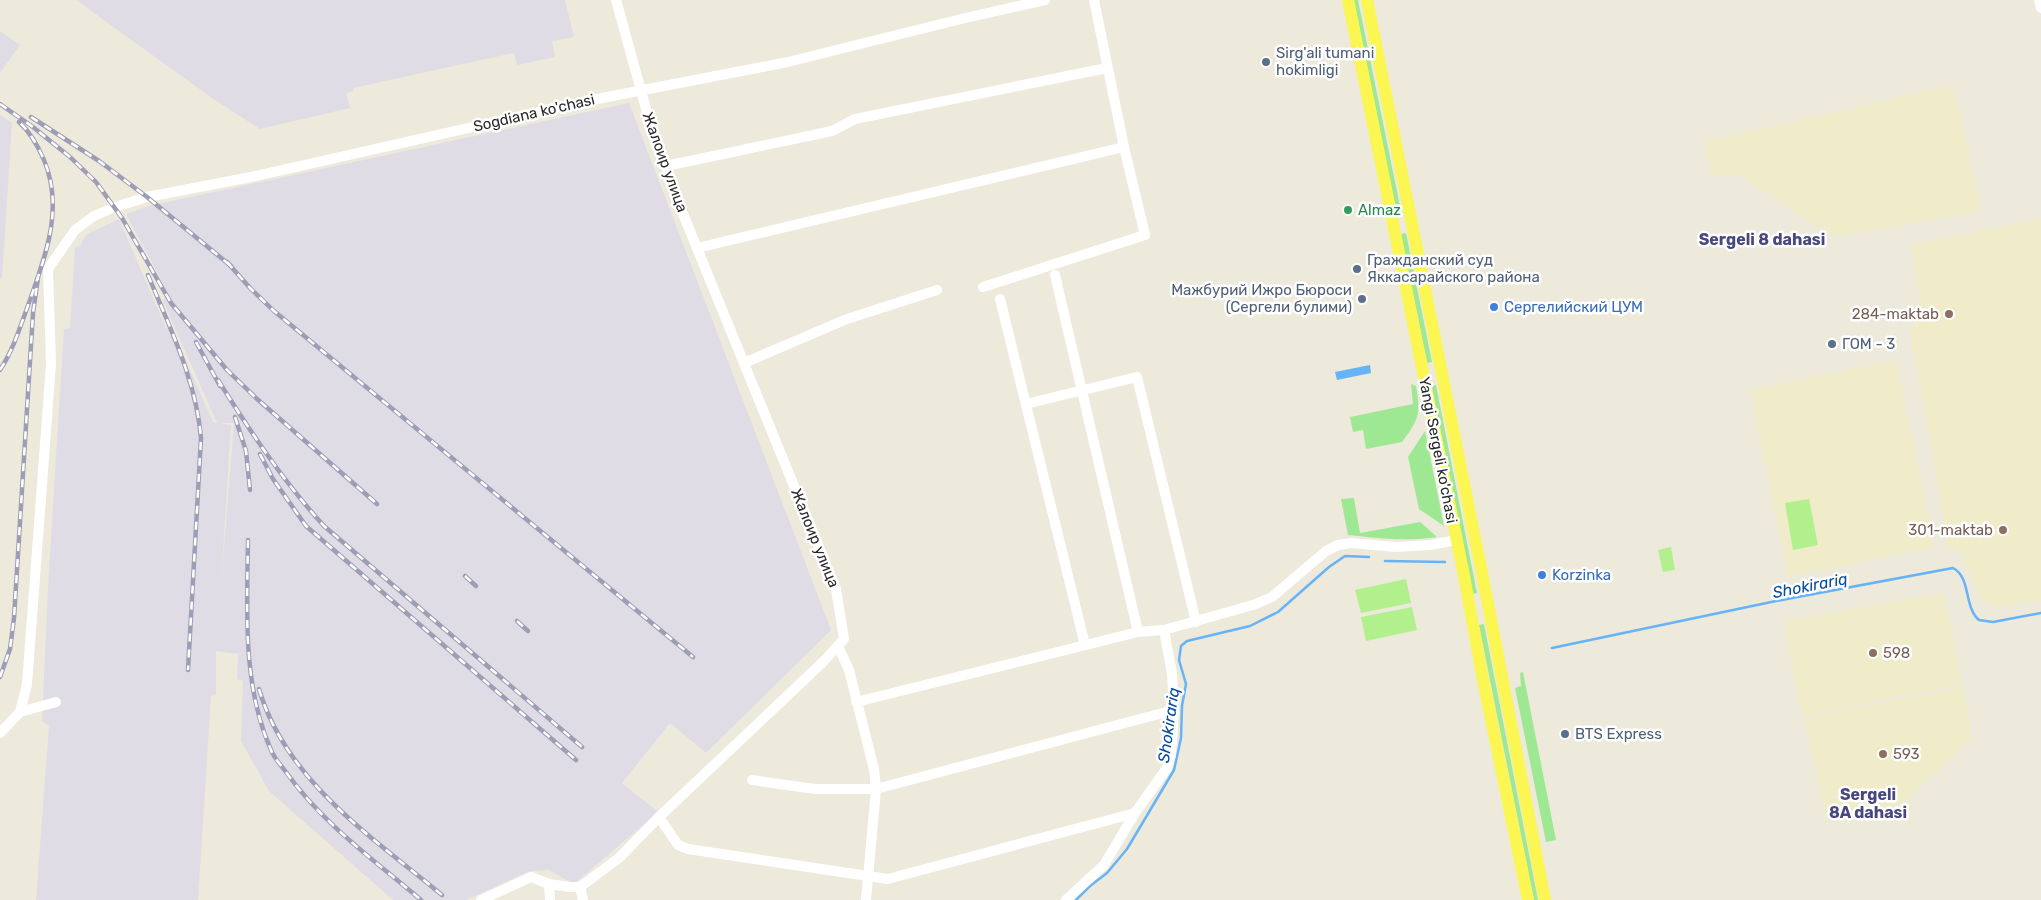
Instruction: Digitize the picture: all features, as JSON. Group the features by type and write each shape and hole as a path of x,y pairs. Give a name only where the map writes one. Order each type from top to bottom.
{"main road":[{"name":"Yangi Sergeli ko'chasi","path":"1348,0 1528,900"},
{"name":"Yangi Sergeli ko'chasi","path":"1367,0 1545,900"},
{"path":"1392,216 1410,212"},
{"path":"1423,378 1442,374"},
{"path":"1471,613 1488,608"}],"street":[{"name":"Жалоир улица","path":"616,0 656,145 836,589 844,639 838,646"},
{"name":"Sogdiana ko'chasi","path":"20,712 27,684 52,364 48,269 75,230 94,216 147,197 251,177 640,90 788,62 1045,0"},
{"path":"983,287 1145,235 1124,147 1094,0"},
{"path":"2039,0 2041,8"},
{"path":"666,166 832,131 855,119 1107,68"},
{"path":"697,248 1124,147"},
{"path":"1055,275 1138,632"},
{"path":"744,363 847,319 937,290"},
{"path":"1000,299 1085,645"},
{"path":"1026,404 1137,377 1196,622"},
{"path":"856,702 1138,632 1164,630 1238,610 1272,597 1326,552 1338,545 1352,543 1396,547 1430,546 1456,540"},
{"path":"1066,900 1104,865 1135,813 1167,768 1172,742 1174,710 1172,674 1164,630"},
{"path":"481,900 531,877 549,884 570,888 580,887 619,858 659,817 753,730 838,646 848,670 874,769 876,789 866,900"},
{"path":"0,733 20,712 56,702"},
{"path":"752,780 815,789 876,789 1174,710"},
{"path":"659,817 678,845 688,849 888,879 1135,813"},
{"path":"549,884 550,900"},
{"path":"580,887 583,900"}],"shaded area":[{"path":"76,0 565,0 574,37 552,41 555,57 517,65 514,53 353,88 354,91 346,93 350,108 260,129 212,98"},
{"path":"0,31 20,45 0,73"},
{"path":"1953,85 1981,211 1834,237 1741,176 1711,176 1704,142"},
{"path":"629,103 831,630 706,753 670,723 622,783 658,812 574,884 549,870 530,871 466,900 393,900 269,791 241,741 243,681 237,679 238,654 216,651 216,695 211,696 198,900 36,900 49,726 42,721 64,329 70,328 75,248 80,246 86,235 119,219 166,328 172,329 213,422 217,423 163,301 168,293 126,214 149,206","holes":["220,423 234,423 221,584 231,425"]},
{"path":"0,115 12,123 2,278 0,278"},
{"path":"2041,219 2041,600 1998,608 1982,600 1961,553 1949,548 1910,334 1921,302 1910,245"},
{"path":"1896,360 1934,547 1788,577 1750,390"},
{"name":"598","path":"1944,593 1962,684 1802,716 1784,621"},
{"name":"593","path":"1963,687 1972,737 1936,772 1902,803 1827,819 1803,718"}],"green space":[{"path":"1354,0 1358,0 1401,211 1396,212"},
{"path":"1406,233 1432,362 1427,363 1401,234"},
{"path":"1411,384 1416,386 1418,410 1415,422 1408,434 1402,442 1366,449 1363,430 1353,432 1350,417 1413,404"},
{"path":"1436,385 1477,593 1473,594 1431,386"},
{"path":"1425,431 1444,526 1419,509 1408,457"},
{"path":"1354,498 1360,533 1420,522 1437,537 1404,539 1348,535 1341,499"},
{"path":"1809,499 1818,545 1793,550 1785,503"},
{"path":"1671,547 1675,570 1663,572 1658,550"},
{"path":"1406,579 1411,603 1361,613 1355,590"},
{"path":"1412,607 1417,630 1366,641 1361,617"},
{"path":"1484,624 1538,900 1534,900 1479,625"},
{"path":"1523,672 1556,840 1546,842 1515,688 1521,686 1520,673"}],"water":[{"path":"1370,365 1371,373 1337,380 1335,372"}],"waterway":[{"name":"Shokirariq","path":"1076,900 1107,873 1127,849 1174,770 1181,738 1182,706 1186,684 1179,660 1181,646 1187,641 1250,626 1278,612 1329,567 1345,556 1369,557"},
{"name":"Shokirariq","path":"1385,561 1445,562"},
{"name":"Shokirariq","path":"1552,648 1776,601 1953,568 1963,578 1971,608 1979,620 1993,622 2041,613"}],"railway":[{"path":"0,104 33,127 70,157 96,182 122,218 171,303 227,370 256,398 377,504"},
{"path":"31,117 99,161 147,197 231,266"},
{"path":"0,370 13,345 36,283 47,248 53,213 50,178 44,160 27,130 19,122"},
{"path":"227,262 274,311 693,657"},
{"path":"148,275 188,375 194,396 201,438 188,670"},
{"path":"0,677 10,649 14,618 33,313 38,278"},
{"path":"196,342 220,386"},
{"path":"218,380 268,455 324,526 582,747"},
{"path":"235,417 246,451 250,490"},
{"path":"260,454 273,479 306,526 576,760"},
{"path":"248,540 247,620 251,673 255,699 272,753 300,791 332,824 421,900"},
{"path":"465,576 476,586"},
{"path":"517,621 528,631"},
{"path":"259,689 272,722 289,752 310,779 360,829 442,895"}],"place":[{"name":"Sirg'ali tumani hokimligi","path":"1266,62"},
{"name":"Almaz","path":"1348,210"},
{"name":"Гражданский суд Яккасарайского района","path":"1357,269"},
{"name":"Мажбурий Ижро Бюроси (Сергели булими)","path":"1362,299"},
{"name":"Сергелийский ЦУМ","path":"1494,307"},
{"name":"284-maktab","path":"1949,314"},
{"name":"ГОМ - 3","path":"1832,344"},
{"name":"301-maktab","path":"2003,530"},
{"name":"Korzinka","path":"1542,575"},
{"name":"598","path":"1873,653"},
{"name":"BTS Express","path":"1565,734"},
{"name":"593","path":"1883,754"}],"district":[{"name":"Sergeli 8 dahasi","path":"1762,239"},
{"name":"Sergeli 8A dahasi","path":"1868,803"}]}
